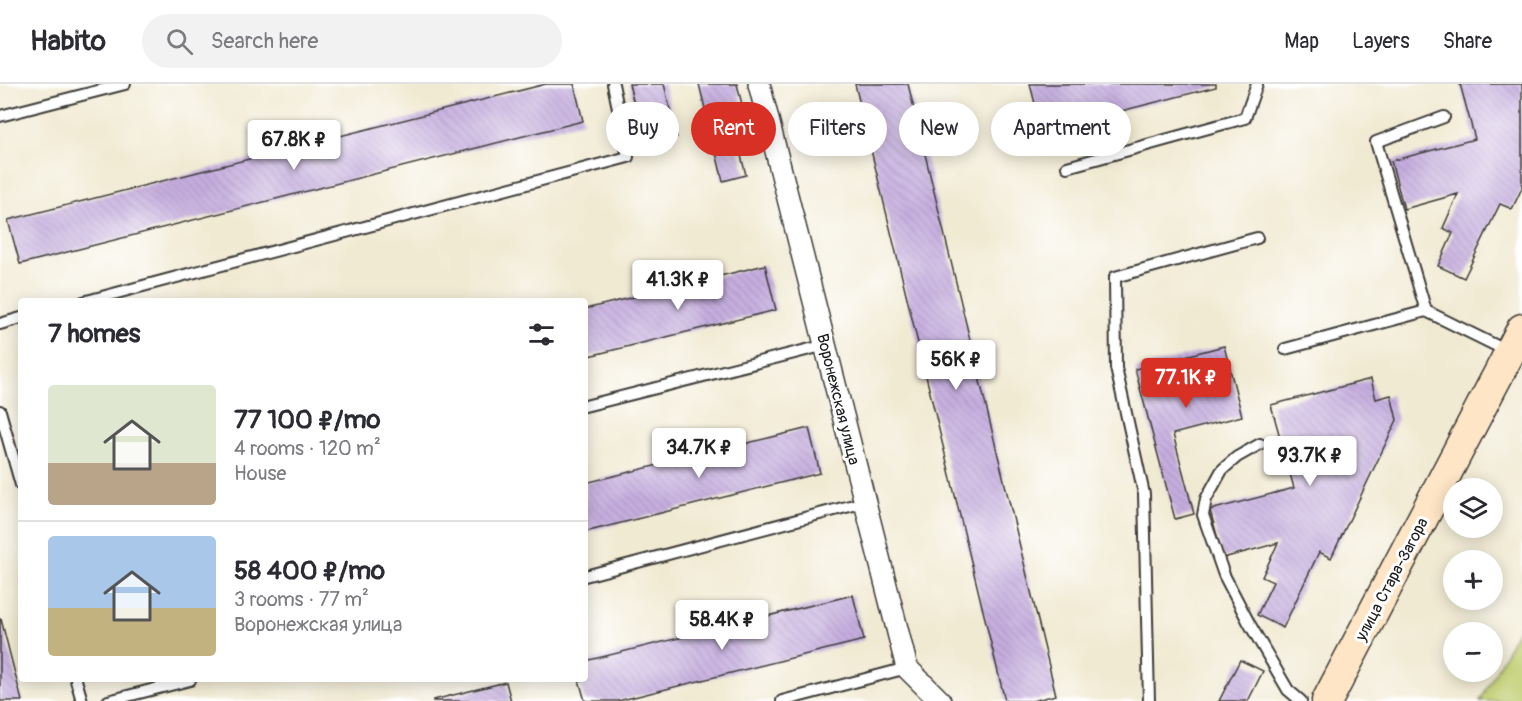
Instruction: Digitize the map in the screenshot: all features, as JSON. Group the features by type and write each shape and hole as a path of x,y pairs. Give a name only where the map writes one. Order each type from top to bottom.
{"main road":[{"name":"улица Стара-Загора","path":"1327,701 1516,341"}],"street":[{"name":"Воронежская улица","path":"759,84 907,668"},
{"path":"907,668 940,701"}],"lane":[{"path":"0,116 125,84"},
{"path":"98,298 628,157 613,84"},
{"path":"1067,167 1245,118 1257,84"},
{"path":"1426,310 1376,142 1444,117"},
{"path":"1149,701 1144,494 1116,368 1115,277 1257,238"},
{"path":"1285,349 1426,310 1516,341"},
{"path":"0,324 18,319"},
{"path":"588,405 826,345"},
{"path":"0,411 18,474"},
{"path":"1260,444 1237,457 1222,470 1206,499 1203,515 1224,576 1288,690 1301,701"},
{"path":"588,575 865,502"},
{"path":"783,701 907,668"},
{"path":"77,682 82,701"},
{"path":"108,701 182,682"}],"green space":[{"path":"1522,622 1522,701 1480,701 1490,682 1503,682 1503,658"}],"building":[{"path":"546,84 574,84 583,121 20,264 8,220"},
{"path":"629,84 664,84 668,102 633,102"},
{"path":"699,84 737,84 741,102 703,102"},
{"path":"855,84 908,84 912,102 899,102 899,156 925,156 1056,695 1032,701 1005,701 873,156 887,156 887,102 859,102"},
{"path":"1030,84 1216,84 1216,87 1131,108 1131,102 1035,102"},
{"path":"1460,84 1522,84 1522,188 1512,209 1500,204 1464,278 1438,266 1453,233 1443,228 1458,194 1404,209 1391,161 1475,139"},
{"path":"717,156 741,156 746,175 723,181"},
{"path":"765,265 776,310 588,356 588,308"},
{"path":"1224,346 1242,416 1173,434 1194,514 1175,519 1135,369"},
{"path":"1371,379 1376,399 1391,395 1397,420 1331,558 1319,552 1283,628 1257,615 1273,582 1262,577 1278,543 1223,558 1210,510 1294,488 1271,405"},
{"path":"809,428 820,473 588,531 588,482"},
{"path":"853,595 864,640 618,701 585,701 580,682 588,682 588,660"},
{"path":"1,619 22,701 0,701"},
{"path":"1240,660 1263,671 1248,701 1219,701"},
{"path":"506,682 511,701 433,701 433,700"}]}
